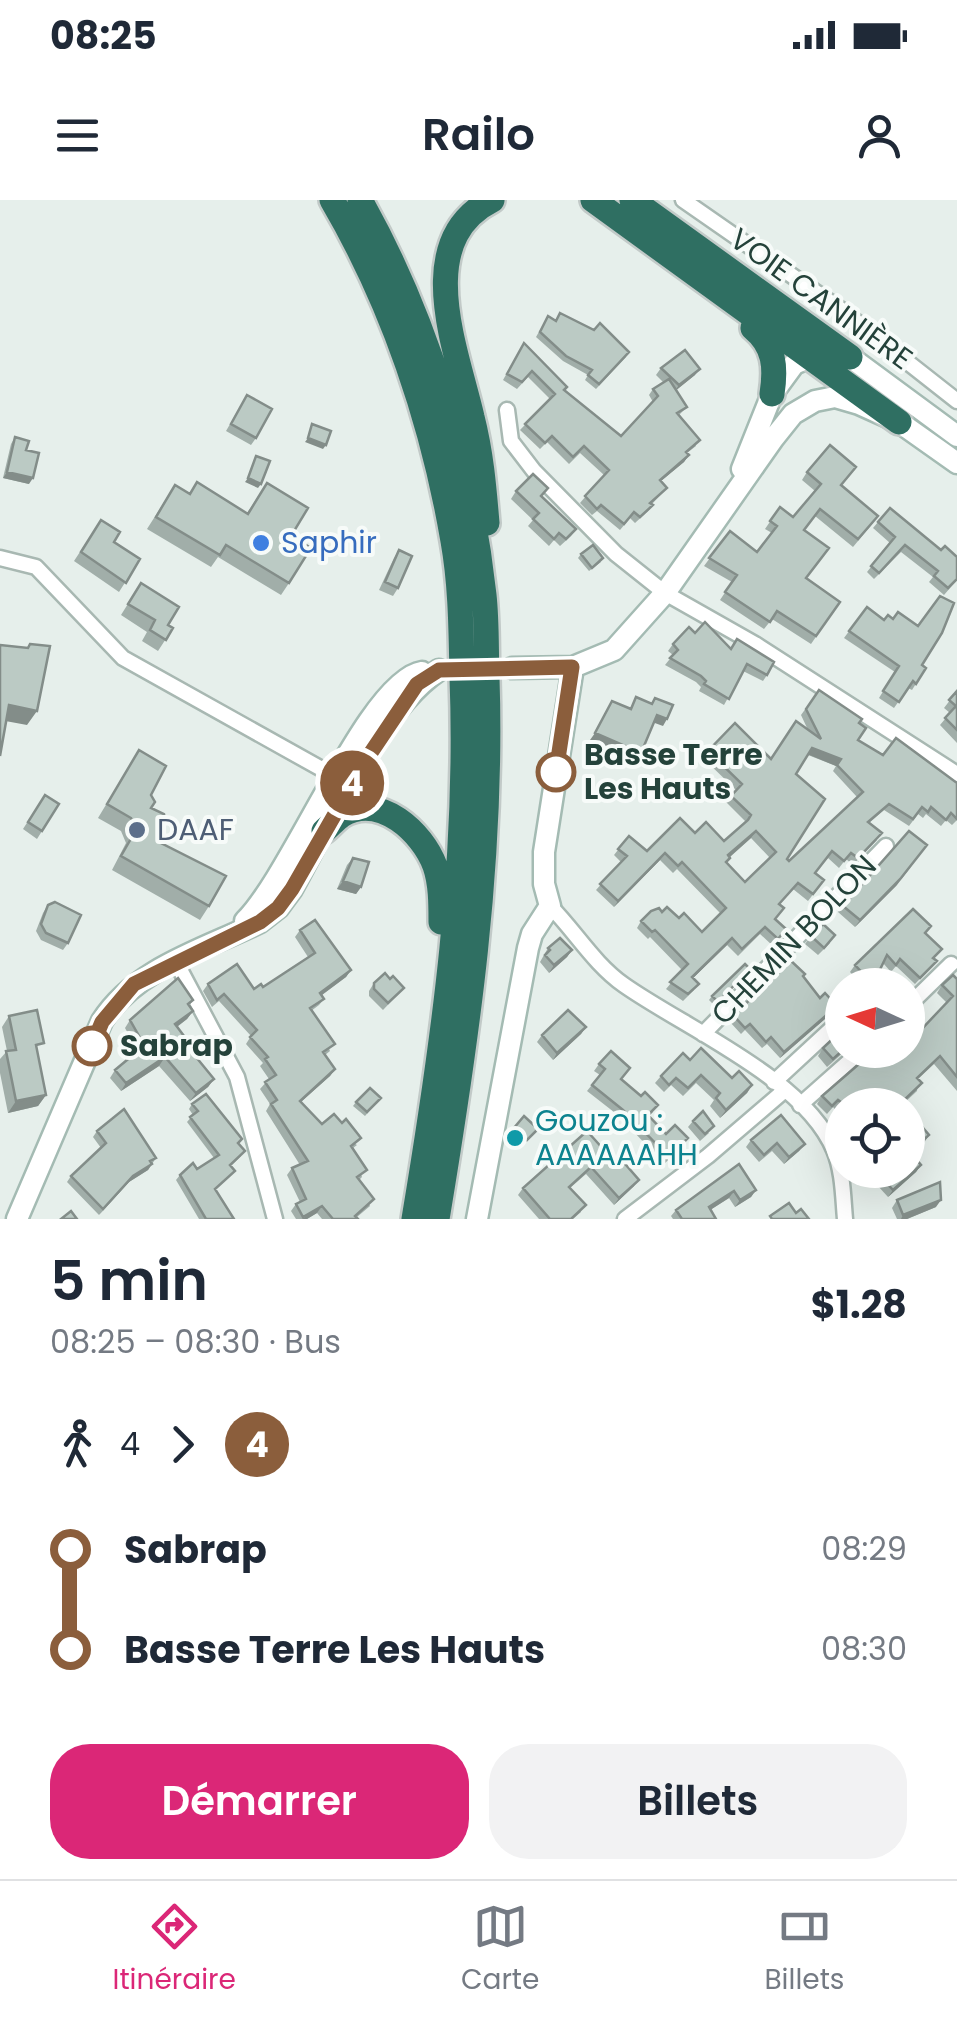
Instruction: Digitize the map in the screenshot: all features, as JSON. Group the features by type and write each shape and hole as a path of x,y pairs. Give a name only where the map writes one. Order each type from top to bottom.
{"highway":[{"path":"332,200 379,293 427,422 453,542 460,605 464,784 452,968 412,1219"},
{"path":"360,200 398,276 446,408 464,479 484,596 488,718"},
{"path":"437,1219 476,970 488,785 490,566 482,461 456,354 445,275 450,247 461,225 492,200"},
{"path":"572,200 631,212 760,334 771,350 776,370 772,394"},
{"path":"593,200 631,212 850,357"},
{"path":"705,284 898,422"},
{"path":"324,831 344,814 359,809 380,811 403,822 421,839 436,867 441,904 440,968 412,1219"}],"main road":[{"path":"722,509 772,394 794,364 810,358 850,357 957,436"},
{"path":"512,668 572,667 614,650 665,593 793,414 815,401 835,397 898,422 957,462"},
{"path":"478,1219 528,948 550,906 544,884 544,852 572,667"},
{"path":"230,936 260,907 342,782 402,703 417,684 439,670 412,674 390,691 342,782 338,790 303,854 292,889"},
{"path":"17,1219 102,1022 134,984 260,922 278,908 324,831 342,782"}],"street":[{"name":"VOIE CANNIÈRE","path":"683,200 840,309 957,401"},
{"path":"507,410 511,441 616,554 665,593 755,644 957,774"},
{"path":"0,558 36,567 123,658 342,782 403,822"},
{"name":"CHEMIN BOLON","path":"702,1034 886,846"},
{"path":"550,906 620,982 747,1060 800,1105 834,1150 845,1219"},
{"path":"176,962 237,1077 276,1219"},
{"path":"925,989 951,964"},
{"path":"625,1219 708,1156 825,1037"},
{"path":"800,1105 842,1068"}],"building":[{"path":"560,313 594,330 600,323 629,352 599,384 588,375 592,370 566,356 540,332 548,316 556,321"},
{"path":"524,343 567,387 564,390 621,436 658,396 653,389 669,379 687,407 677,413 700,440 660,480 667,488 640,517 634,512 624,524 601,505 597,509 585,496 609,470 584,446 573,457 552,436 545,443 525,424 555,394 532,371 522,382 507,374"},
{"path":"685,350 700,369 679,385 661,368"},
{"path":"247,395 272,409 256,438 231,424"},
{"path":"312,424 331,431 326,445 308,438"},
{"path":"15,437 29,441 26,450 39,453 33,478 7,472"},
{"path":"830,445 856,467 841,485 878,516 858,539 820,509 804,530 829,548 806,578 840,602 816,636 777,611 770,622 725,592 737,575 709,558 730,531 757,552 777,526 770,521 780,507 793,517 821,484 807,472"},
{"path":"256,456 270,461 261,484 248,478"},
{"path":"533,474 548,488 541,496 576,529 566,539 559,533 554,539 533,519 539,513 516,491"},
{"path":"197,482 248,514 267,483 308,508 291,536 311,548 289,583 226,545 220,555 156,517 175,485 190,494"},
{"path":"890,508 941,550 945,546 957,557 957,579 948,588 934,576 938,571 905,545 879,573 871,566 895,537 878,522"},
{"path":"101,520 120,532 114,542 140,559 126,583 81,552"},
{"path":"593,545 603,558 592,568 581,554"},
{"path":"399,550 412,556 398,588 385,582"},
{"path":"141,583 179,607 168,625 173,628 166,640 150,630 155,620 128,604"},
{"path":"940,596 954,603 942,633 922,665 926,668 899,702 883,691 899,666 849,631 867,607 884,620 888,615 893,619 898,612 918,626"},
{"path":"705,622 731,649 737,639 774,662 767,675 747,664 729,699 670,658 678,650 673,644 689,627 695,633"},
{"path":"30,644 50,646 37,711 9,705 0,756 0,645 28,648"},
{"path":"819,690 862,719 859,723 866,728 858,740 883,755 896,738 957,783 957,819 951,813 946,820 931,807 928,812 922,807 913,819 889,804 868,822 882,833 858,858 851,853 844,861 832,851 815,873 824,880 813,894 798,883 779,904 784,908 775,919 786,929 778,939 765,927 742,949 732,938 692,977 699,984 688,994 670,982 688,964 641,921 651,911 659,908 662,912 667,907 679,918 684,913 702,932 726,908 682,862 678,866 665,853 618,901 600,884 627,856 618,849 629,836 647,851 680,818 695,833 706,822 724,841 751,815 731,796 742,784 708,751 735,723 771,759 796,721 821,739 806,709","holes":["812,748 841,759 837,765 863,792 789,861 825,799 796,774","756,831 776,852 745,882 726,862 728,855"]},
{"path":"957,691 957,730 945,718 956,706 949,700"},
{"path":"636,697 652,704 655,698 673,705 667,719 657,715 641,753 595,733 612,701 631,709"},
{"path":"139,750 166,766 151,795 155,802 151,808 164,814 161,843 226,876 209,906 121,856 136,830 131,818 107,804"},
{"path":"45,795 59,804 42,831 28,822"},
{"path":"909,831 927,845 860,920 843,906"},
{"path":"353,858 369,862 361,887 343,881"},
{"path":"55,902 81,915 68,943 46,933 41,924 48,905"},
{"path":"913,909 931,926 925,933 942,949 925,973 925,968 909,968 900,959 896,965 887,955 881,968 855,965"},
{"path":"315,920 351,970 320,993 324,999 310,1008 335,1044 323,1052 335,1069 300,1101 322,1124 334,1114 342,1123 346,1119 361,1138 351,1146 367,1170 357,1177 374,1199 355,1216 358,1219 333,1219 322,1206 303,1217 296,1204 306,1199 292,1168 308,1161 271,1104 277,1100 265,1082 276,1075 265,1059 268,1057 250,1037 257,1030 224,994 217,1000 208,984 237,964 254,989 261,984 263,987 315,953 300,930"},
{"path":"823,924 835,935 824,948 811,936"},
{"path":"560,938 572,950 554,965 545,955"},
{"path":"789,959 805,974 820,998 825,993 825,1016 784,1052 771,1037 766,1042 750,1024 745,1028 734,1016"},
{"path":"745,964 750,969 718,1002 712,996"},
{"path":"385,973 404,988 388,1003 374,989 374,983"},
{"path":"953,975 957,979 957,1077 940,1056 917,1078 922,1083 917,1088 831,1088 854,1068 925,1068 925,1026 953,996 942,985"},
{"path":"178,978 193,1000 188,1004 193,1011 175,1024 214,1079 196,1093 165,1057 126,1083 115,1070 133,1055 130,1051 143,1043 130,1020"},
{"path":"37,1010 44,1043 36,1045 46,1095 16,1101 6,1051 16,1050 9,1016"},
{"path":"568,1010 586,1027 557,1053 542,1035"},
{"path":"701,1048 732,1078 739,1071 752,1085 726,1110 716,1098 720,1093 701,1075 688,1088 676,1078 669,1085 661,1076 683,1053 690,1060"},
{"path":"611,1051 630,1068 621,1079 641,1096 645,1092 658,1105 648,1115 666,1134 675,1125 688,1138 669,1157 592,1085 605,1069 599,1064"},
{"path":"370,1088 381,1098 367,1112 356,1102"},
{"path":"206,1094 242,1139 238,1143 245,1151 230,1165 235,1171 215,1189 234,1219 206,1219 180,1175 193,1163 197,1169 219,1155 190,1117 198,1111 192,1104"},
{"path":"124,1109 156,1158 103,1209 71,1176 106,1143 97,1131"},
{"path":"703,1111 714,1126 705,1134 693,1121"},
{"path":"781,1115 805,1144 789,1157 777,1143 764,1155 751,1140"},
{"path":"524,1116 538,1129 527,1140 514,1128"},
{"path":"587,1131 614,1161 619,1157 639,1180 619,1198 591,1167 569,1187 586,1205 571,1219 550,1219 523,1188"},
{"path":"739,1164 756,1190 740,1200 734,1191 709,1207 716,1219 682,1219 676,1210"},
{"path":"940,1182 941,1200 903,1215 897,1200"},
{"path":"789,1203 796,1213 801,1209 809,1219 772,1219 770,1216"},
{"path":"71,1211 77,1219 61,1219"}],"bus line":[{"name":"4","path":"92,1046 112,1006 134,984 260,922 278,908 388,723 417,684 439,670 572,667 556,772"}],"place":[{"name":"Saphir","path":"261,543"},
{"name":"Basse Terre Les Hauts","path":"556,772"},
{"name":"DAAF","path":"137,830"},
{"name":"Sabrap","path":"92,1046"},
{"name":"Gouzou : AAAAAAHH","path":"515,1138"}]}
